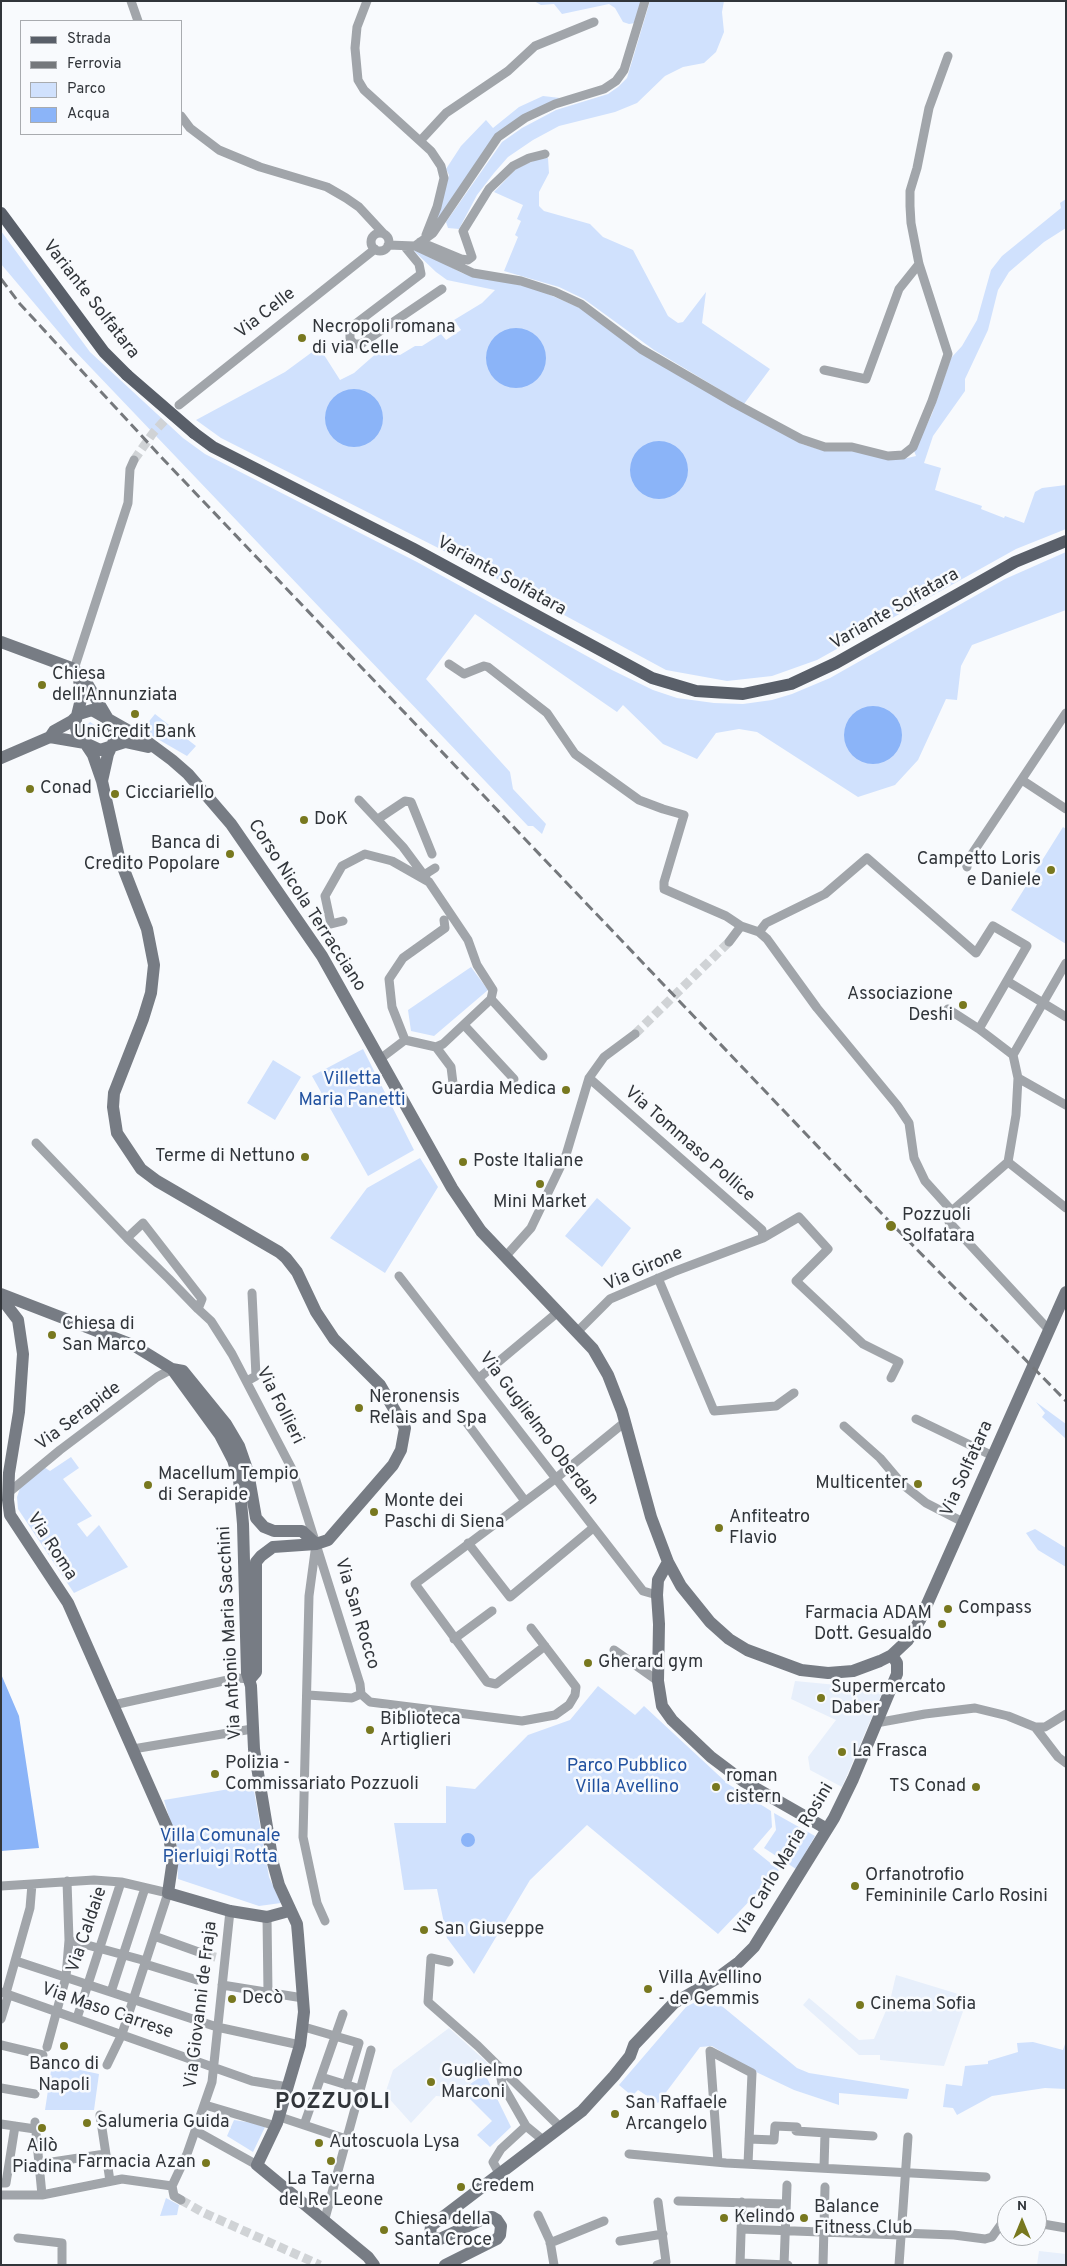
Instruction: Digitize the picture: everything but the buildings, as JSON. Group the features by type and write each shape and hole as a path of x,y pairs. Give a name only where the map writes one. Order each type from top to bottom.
{"main road":[{"name":"Variante Solfatara","path":"1,213 104,352 127,375 213,447 412,548 652,678 704,692 743,694 791,684 836,663 1015,562 1066,541"}],"street":[{"path":"131,1 137,20"},
{"path":"367,1 357,27 358,80 364,90 421,140 441,166 444,178 437,207 416,243 421,274 350,328 350,339 354,344 361,344 442,289"},
{"path":"416,243 439,226 498,137 525,118 604,89 616,81 624,70 645,1"},
{"path":"421,140 446,113 508,71 535,46 594,22"},
{"path":"416,243 432,256 473,273 521,281 555,292 581,304 641,349 734,404 801,439 826,448 852,447 888,456 902,455 913,447 932,401 948,354 919,264 911,223 910,191 917,168 928,108 948,56"},
{"path":"182,117 190,128 219,150 260,166 327,187 346,198 359,207 388,238 388,245 416,243 468,260 472,257 463,231 489,189 513,166 529,158 545,154"},
{"name":"Via Celle","path":"375,249 371,245 373,236 378,233 384,234"},
{"name":"Via Celle","path":"179,405 375,249 384,249 388,245"},
{"path":"824,370 866,379 899,289 919,264"},
{"path":"113,1705 237,1678 250,1679 256,1672 256,1562 273,1547 316,1544 328,1540 393,1465 401,1450 405,1428 380,1385 334,1339 316,1312 297,1272 286,1258 140,1169 117,1133 113,1107 114,1093 143,1019 151,993 154,965 147,929 118,857 102,781 93,755 76,730 75,724 79,714 82,695 76,672 128,503 130,469 134,460"},
{"path":"3,644 76,672 85,680 114,729 112,748 108,754 102,781"},
{"path":"449,664 464,674 484,666 488,667 547,713 575,754 640,800 662,810 684,815 664,882 664,889 726,916 741,926 758,932 792,972 817,1008 892,1097 909,1123 914,1158 925,1181 952,1211"},
{"path":"50,737 54,731 72,721 79,714 92,710 107,717"},
{"path":"966,867 966,863 1066,713"},
{"name":"Corso Nicola Terracciano","path":"107,717 154,748 188,774 244,842 322,956 452,1188 481,1231 592,1349 608,1375 625,1422 651,1517 668,1562 681,1586 710,1622 729,1639 763,1656 801,1670 828,1673 853,1671 892,1654"},
{"path":"1,758 50,737 85,743 100,750 112,748 125,742 154,748"},
{"path":"1022,780 1066,809"},
{"path":"359,800 378,819 427,879 468,940 477,965 493,990 491,999 443,1044 436,1047 402,1043 380,1059"},
{"path":"378,819 405,801 411,802 432,854"},
{"path":"343,921 331,924 325,896 342,866 365,854 392,860 427,879"},
{"path":"758,932 766,923 825,894 867,858 976,953 993,926 1027,946 979,1029"},
{"path":"427,879 436,868"},
{"path":"402,1043 392,1007 389,979 403,958 445,928 444,920"},
{"path":"729,942 741,926"},
{"path":"1049,1330 950,1222 952,1211 1008,1162 1016,1116 1018,1078 1014,1055 1066,963"},
{"path":"1008,981 1066,1017"},
{"path":"491,999 543,1056"},
{"path":"948,1010 979,1029 1014,1055"},
{"path":"464,1025 514,1079"},
{"path":"505,1257 531,1228 568,1155 589,1078 604,1057 636,1034"},
{"path":"436,1047 451,1067 454,1092"},
{"name":"Via Tommaso Pollice","path":"589,1078 762,1230 764,1238"},
{"path":"1018,1078 1066,1105"},
{"name":"Via Follieri","path":"36,1143 211,1321 247,1381 293,1471 316,1544"},
{"path":"1008,1162 1066,1208"},
{"name":"Via Girone","path":"577,1332 610,1299 658,1278 764,1238 798,1217 828,1249 796,1281 863,1344 899,1362 891,1378"},
{"path":"128,1238 143,1224 202,1299 198,1309"},
{"path":"156,1266 165,1254"},
{"path":"169,1278 179,1269"},
{"name":"Via Guglielmo Oberdan","path":"399,1276 643,1591 657,1595"},
{"path":"658,1278 714,1411 776,1406 794,1392"},
{"name":"Via Solfatara","path":"892,1654 908,1640 920,1620 1066,1292"},
{"path":"247,1381 256,1376 252,1293"},
{"path":"1,1296 133,1345 172,1369 183,1371 226,1424 239,1446 248,1472 254,1514 262,1524 274,1531 302,1531 316,1544"},
{"name":"Via Roma","path":"1,1296 18,1320 23,1354 19,1412 8,1493 8,1506 13,1522 68,1603 166,1827 173,1859 168,1893"},
{"path":"479,1378 558,1312"},
{"name":"Via Serapide","path":"8,1493 29,1474 157,1377 172,1369"},
{"name":"Via Antonio Maria Sacchini","path":"172,1369 220,1435 233,1460 239,1479 246,1672 250,1679 252,1730 271,1853 279,1885 289,1911 297,1924 304,2027 278,2122 257,2165"},
{"path":"464,1419 525,1501"},
{"path":"916,1419 992,1456"},
{"path":"545,1646 496,1684 487,1682 415,1584 555,1479 625,1422"},
{"path":"844,1426 880,1458 902,1484 926,1503 963,1522"},
{"path":"468,1543 510,1597 593,1528"},
{"path":"316,1544 308,1596 308,1695 303,1837 315,1896 325,1921"},
{"name":"Via San Rocco","path":"316,1544 360,1684 361,1694"},
{"path":"668,1562 658,1580 657,1595 659,1624 658,1681 662,1706 672,1720 711,1757 743,1780 827,1829"},
{"path":"454,1639 492,1611"},
{"path":"308,1695 352,1698 361,1694 370,1702 522,1722 548,1718 569,1705 575,1695 576,1687 531,1628"},
{"path":"614,1650 658,1681"},
{"name":"Via Carlo Maria Rosini","path":"445,2265 500,2235 501,2226 498,2220 492,2217 485,2218 440,2239 433,2238 429,2230 499,2173 560,2127 600,2093 630,2056 634,2045 674,2003 716,1979 739,1962 754,1947 827,1829 853,1779 897,1674 897,1663 892,1654"},
{"path":"876,1722 975,1708 1008,1716 1035,1727 1045,1727 1066,1714"},
{"path":"1035,1727 1058,1757 1066,1763"},
{"path":"133,1749 252,1730"},
{"path":"1,1886 94,1880 121,1882 230,1911 267,1917 289,1911"},
{"path":"1,2045 45,2051 66,1977 69,1940 67,1881"},
{"name":"Via Caldaie","path":"77,2018 121,1882"},
{"path":"1,2019 5,1994 30,1908 32,1884"},
{"path":"111,1992 146,1888"},
{"path":"108,2065 122,2034 168,1893"},
{"name":"Via Giovanni de Fraja","path":"172,2186 179,2175 196,2131 212,2082 222,1985 222,1958 230,1911"},
{"path":"267,1917 268,1993"},
{"path":"154,1936 208,1955"},
{"path":"69,1940 101,1948 197,1980"},
{"path":"448,1962 430,1958 428,2002 504,2070 560,2127"},
{"path":"16,1961 217,2027 300,2045"},
{"path":"222,1985 303,1998"},
{"name":"Via Maso Carrese","path":"5,1994 252,2081 288,2087"},
{"path":"304,2125 343,2014"},
{"path":"304,2027 359,2043 346,2085"},
{"path":"324,2222 328,2214 346,2139 371,2050"},
{"path":"718,2162 710,2051 752,2073 748,2164"},
{"path":"504,2070 501,2078 502,2084 526,2126 543,2140"},
{"path":"321,2077 360,2089"},
{"path":"1,2088 35,2094"},
{"path":"205,2104 278,2122 304,2125 346,2139"},
{"path":"100,2115 110,2181"},
{"path":"1,2124 15,2126 35,2125 42,2195"},
{"path":"1,2183 6,2183 5,2159 15,2126"},
{"path":"499,2173 494,2162 501,2149 526,2126"},
{"path":"749,2139 774,2140 775,2126 797,2127 796,2131 873,2136"},
{"path":"196,2131 257,2165 368,2257 374,2265"},
{"path":"824,2168 825,2133"},
{"path":"899,2265 908,2137"},
{"path":"39,2164 105,2154"},
{"path":"629,2154 748,2164 986,2177"},
{"path":"1,2195 42,2195 110,2181 135,2179 172,2186 174,2196 181,2200"},
{"path":"742,2202 740,2264 785,2265 787,2185"},
{"path":"823,2265 825,2187"},
{"path":"678,2201 786,2204"},
{"path":"657,2265 666,2262 658,2202"},
{"path":"538,2216 550,2243 554,2265"},
{"path":"550,2243 604,2222"},
{"path":"1047,2225 1066,2228"},
{"path":"742,2228 954,2235 986,2239 992,2237 997,2230"},
{"path":"620,2241 663,2234"},
{"path":"18,2238 62,2243 62,2265"}],"shaded area":[{"path":"795,1681 837,1685 855,1684 882,1693 842,1787 810,1770 808,1757 836,1720 791,1699"},
{"path":"896,1975 968,1997 944,2066 880,2060 880,2055 859,2055 803,2005 809,1998 859,2040 874,2039 890,2001"},
{"name":"Guglielmo Marconi","path":"449,2028 492,2067 451,2097 436,2096 411,2123 385,2094 393,2070"},
{"path":"1039,2251 1066,2254 1066,2265 1037,2265"}],"green space":[{"path":"534,1 642,1 635,23 629,24 623,22 615,8 609,4 562,14 554,4 541,5"},
{"path":"650,1 724,1 722,12 724,32 716,52 704,63 683,67 665,76 637,103 615,112 559,126 533,140 508,157 494,173 477,195 459,229 448,228 446,222 502,142 522,128 556,110 608,94 627,78"},
{"path":"543,96 560,98 499,133 433,228 449,175 446,169 461,146 486,120 493,128 519,107"},
{"path":"548,158 549,173 539,192 539,206 544,211 590,224 603,237 633,250 668,316 678,323 683,322 706,292 702,323 770,369 744,404 654,350 584,299 559,287 504,271 518,237 515,235 521,221 517,219 523,205 494,192 517,168 538,159"},
{"path":"1066,199 1066,228 1044,242 1009,272 998,290 988,330 965,379 965,391 933,436 924,463 941,468 935,490 982,506 981,509 1004,518 1005,516 1024,523 1035,492 1042,488 1066,485 1066,529 1016,549 817,660 772,676 727,681 666,670 462,560 221,438 196,420 285,372 319,347 340,380 354,373 379,351 400,355 415,346 422,346 441,334 446,340 461,330 454,320 482,303 495,290 447,280 414,251 414,248 462,273 534,288 578,307 714,395 802,444 821,450 854,451 886,459 903,459 916,456 914,451 932,414 951,358 962,346 977,320 991,270 1002,256 1061,208 1060,203"},
{"path":"1,231 90,352 183,438 205,454 417,562 612,670 653,690 677,698 714,703 743,704 772,700 792,694 830,678 1005,579 1066,552 1066,610 972,645 961,666 957,700 946,699 918,760 895,785 858,797 757,732 739,729 716,733 697,759 663,744 623,705 617,712 475,614 426,679 510,772 513,789 546,824 542,834 533,826 528,826 73,349 1,264"},
{"path":"155,714 196,746 187,756 142,730"},
{"path":"90,722 101,729 103,738 94,737 87,725"},
{"name":"Campetto Loris e Daniele","path":"1063,827 1066,829 1066,944 1011,910"},
{"path":"471,967 488,990 434,1036 411,1031 408,1010"},
{"name":"Villetta Maria Panetti","path":"363,1049 414,1150 368,1176 312,1076"},
{"path":"273,1060 301,1077 275,1120 247,1103"},
{"path":"420,1158 438,1187 385,1273 330,1238 367,1188"},
{"path":"597,1198 631,1228 602,1267 565,1236"},
{"path":"1036,1402 1066,1424 1066,1439 1042,1417 1045,1413"},
{"path":"71,1457 79,1468 63,1479 92,1516 77,1524 87,1537 99,1525 128,1567 74,1593 18,1509 17,1497 21,1485 44,1467 50,1471"},
{"path":"1035,1529 1066,1548 1066,1567 1038,1550 1026,1533"},
{"name":"Parco Pubblico Villa Avellino","path":"598,1686 635,1715 644,1706 728,1784 771,1811 772,1827 753,1849 779,1870 718,1934 587,1825 530,1880 474,1974 447,1938 437,1889 404,1890 394,1823 446,1823 446,1786 475,1789 528,1735 570,1720"},
{"name":"Villa Comunale Pierluigi Rotta","path":"253,1785 269,1877 281,1903 259,1906 178,1879 177,1844 164,1800"},
{"path":"774,1813 815,1836 796,1869 764,1848 776,1830"},
{"path":"712,1993 723,2007 797,2068 809,2073 909,2089 907,2099 839,2093 839,2105 794,2090 754,2071 712,2046 700,2047 658,2103 638,2090 632,2096 619,2085 686,2007"},
{"path":"1066,2041 1066,2089 1045,2088 992,2096 957,2115 953,2108 943,2107 946,2084 962,2086 965,2066 988,2064 988,2061 1018,2052 1017,2043 1033,2042 1063,2050"},
{"path":"52,2064 99,2074 94,2110 45,2110"},
{"path":"485,2074 511,2127 490,2147 477,2135 492,2121 461,2090"},
{"path":"234,2120 266,2125 253,2152 227,2136"},
{"path":"166,2198 179,2205 177,2215 160,2216"}],"water":[{"path":"516,328 532,333 537,337 541,342 546,358 541,374 537,379 532,383 516,388 500,383 495,379 491,374 486,358 491,342 495,337 500,333"},
{"path":"348,389 360,389 375,397 383,412 383,424 375,439 360,447 348,447 333,439 325,424 325,412 333,397"},
{"path":"653,441 665,441 680,449 688,464 688,476 680,491 665,499 653,499 638,491 630,476 630,464 638,449"},
{"path":"867,706 879,706 889,710 898,719 902,741 894,756 879,764 867,764 857,760 848,751 844,741 844,729 848,719 857,710"},
{"path":"1,1674 19,1716 39,1848 1,1851"},
{"path":"465,1833 471,1833 475,1840 471,1847 465,1847 461,1843 461,1837"}],"tunnel":[{"path":"134,460 153,433 175,409"},
{"path":"635,1034 729,942"},
{"path":"207,1955 219,1958"},
{"path":"181,2200 202,2212 320,2265"}],"railway":[{"path":"1,279 20,304 163,459 884,1216 1066,1401"}],"place":[{"name":"Necropoli romana di via Celle","path":"302,338"},
{"name":"Chiesa dell'Annunziata","path":"42,685"},
{"name":"UniCredit Bank","path":"135,714"},
{"name":"Conad","path":"30,789"},
{"name":"Cicciariello","path":"115,794"},
{"name":"DoK","path":"304,820"},
{"name":"Banca di Credito Popolare","path":"230,854"},
{"name":"Campetto Loris e Daniele","path":"1051,870"},
{"name":"Associazione Deshi","path":"963,1005"},
{"name":"Guardia Medica","path":"566,1090"},
{"name":"Terme di Nettuno","path":"305,1157"},
{"name":"Poste Italiane","path":"463,1162"},
{"name":"Mini Market","path":"540,1184"},
{"name":"Pozzuoli Solfatara","path":"891,1226"},
{"name":"Chiesa di San Marco","path":"52,1335"},
{"name":"Neronensis Relais and Spa","path":"359,1408"},
{"name":"Multicenter","path":"918,1484"},
{"name":"Macellum Tempio di Serapide","path":"148,1485"},
{"name":"Monte dei Paschi di Siena","path":"374,1512"},
{"name":"Anfiteatro Flavio","path":"719,1528"},
{"name":"Compass","path":"948,1609"},
{"name":"Farmacia ADAM Dott. Gesualdo","path":"942,1624"},
{"name":"Gherard gym","path":"588,1663"},
{"name":"Supermercato Daber","path":"821,1698"},
{"name":"Biblioteca Artiglieri","path":"370,1730"},
{"name":"La Frasca","path":"842,1752"},
{"name":"Polizia - Commissariato Pozzuoli","path":"215,1774"},
{"name":"roman cistern","path":"716,1787"},
{"name":"TS Conad","path":"976,1787"},
{"name":"Orfanotrofio Femininile Carlo Rosini","path":"855,1886"},
{"name":"San Giuseppe","path":"424,1930"},
{"name":"Villa Avellino - de Gemmis","path":"648,1989"},
{"name":"Decò","path":"232,1999"},
{"name":"Cinema Sofia","path":"860,2005"},
{"name":"Banco di Napoli","path":"64,2046"},
{"name":"Guglielmo Marconi","path":"431,2082"},
{"name":"San Raffaele Arcangelo","path":"615,2114"},
{"name":"Salumeria Guida","path":"87,2123"},
{"name":"Ailò Piadina","path":"42,2128"},
{"name":"Autoscuola Lysa","path":"319,2143"},
{"name":"La Taverna del Re Leone","path":"331,2161"},
{"name":"Farmacia Azan","path":"206,2163"},
{"name":"Credem","path":"461,2187"},
{"name":"Kelindo","path":"724,2218"},
{"name":"Balance Fitness Club","path":"804,2218"},
{"name":"Chiesa della Santa Croce","path":"384,2230"}],"district":[{"name":"POZZUOLI","path":"333,2104"}]}
